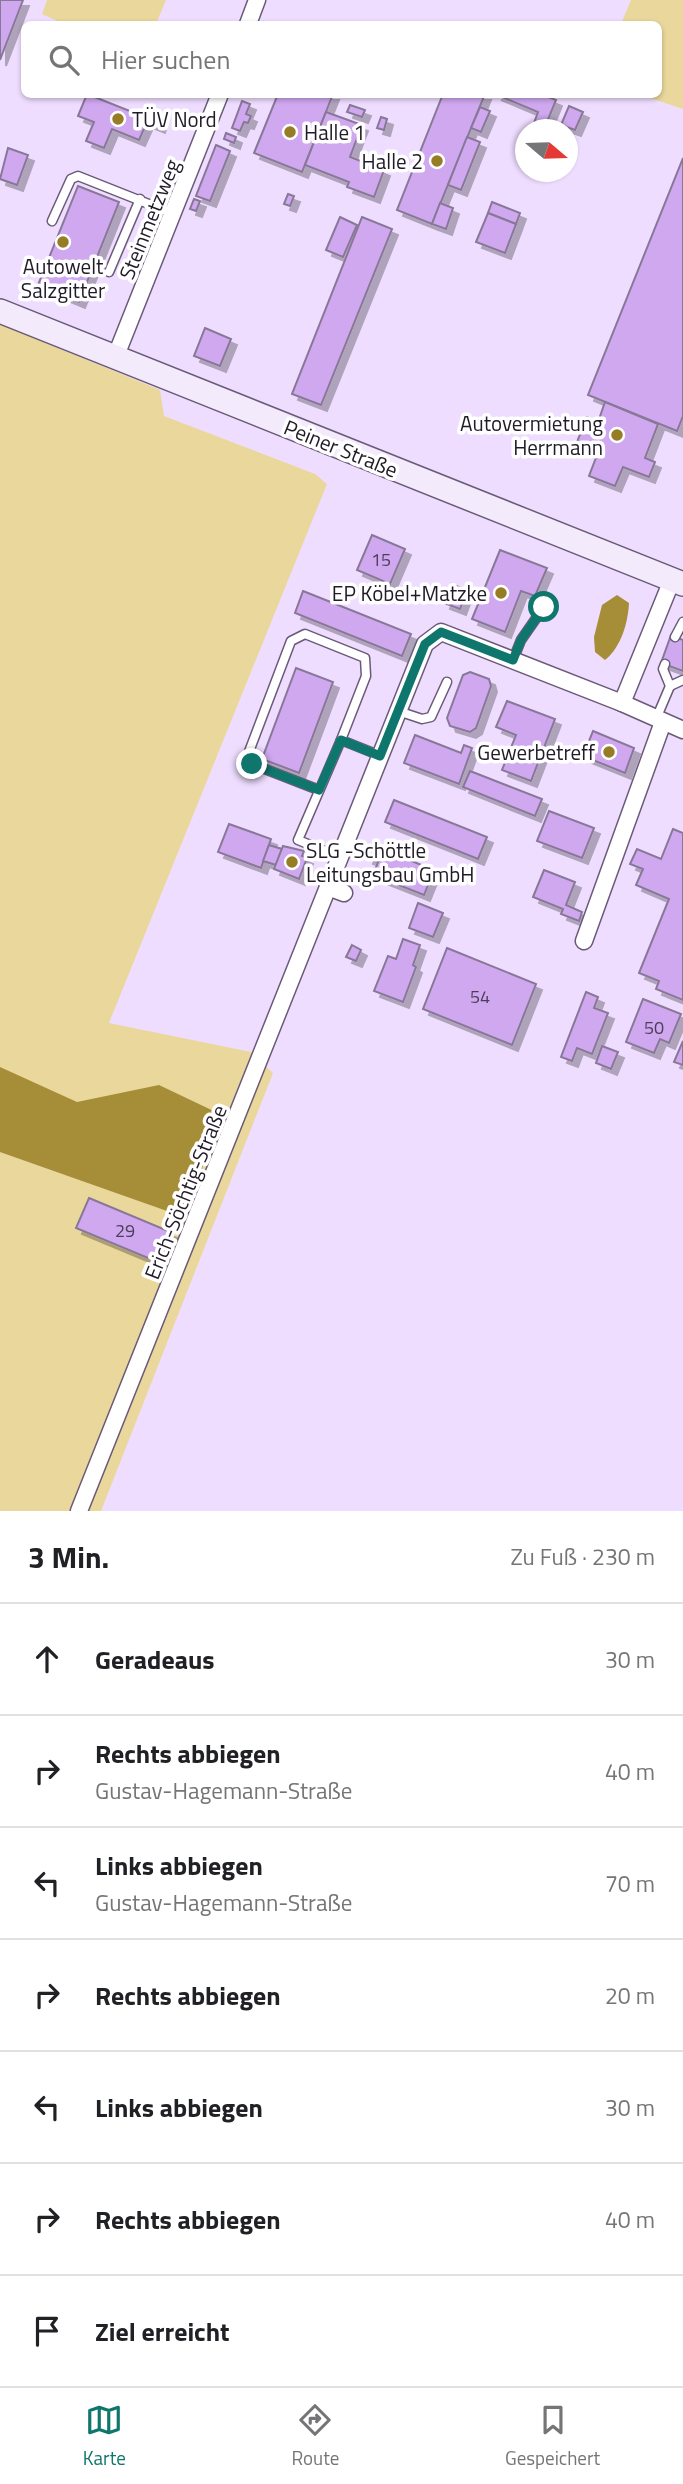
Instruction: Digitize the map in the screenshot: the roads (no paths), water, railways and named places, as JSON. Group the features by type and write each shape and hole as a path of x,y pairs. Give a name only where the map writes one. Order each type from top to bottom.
{"main road":[{"name":"Peiner Straße","path":"0,311 678,582"}],"street":[{"path":"249,21 257,0"},
{"name":"Steinmetzweg","path":"115,358 218,98"},
{"path":"622,703 678,582"},
{"name":"Erich-Söchtig-Straße","path":"79,1511 336,890 340,857 425,644 441,632 513,660"},
{"path":"513,660 683,730"},
{"path":"584,941 660,721"}],"lane":[{"path":"52,221 71,179 78,176 174,214"},
{"path":"109,272 140,199"},
{"path":"513,660 521,640 544,607"},
{"path":"676,637 683,622"},
{"path":"319,790 252,764 247,757 291,641 305,634 365,658 366,676 341,740 298,839 340,857"},
{"path":"660,721 670,686 663,669 665,664"},
{"path":"670,686 683,680"},
{"path":"398,711 422,719 431,717 447,682"},
{"path":"670,686 683,691"},
{"path":"341,740 380,756"}],"place":[{"name":"TÜV Nord","path":"118,119"},
{"name":"Halle 1","path":"290,132"},
{"name":"Halle 2","path":"437,161"},
{"name":"Autowelt Salzgitter","path":"63,242"},
{"name":"Autovermietung Herrmann","path":"617,435"},
{"name":"EP Köbel+Matzke","path":"501,593"},
{"name":"Gewerbetreff","path":"609,752"},
{"name":"SLG -Schöttle Leitungsbau GmbH","path":"292,862"}]}
